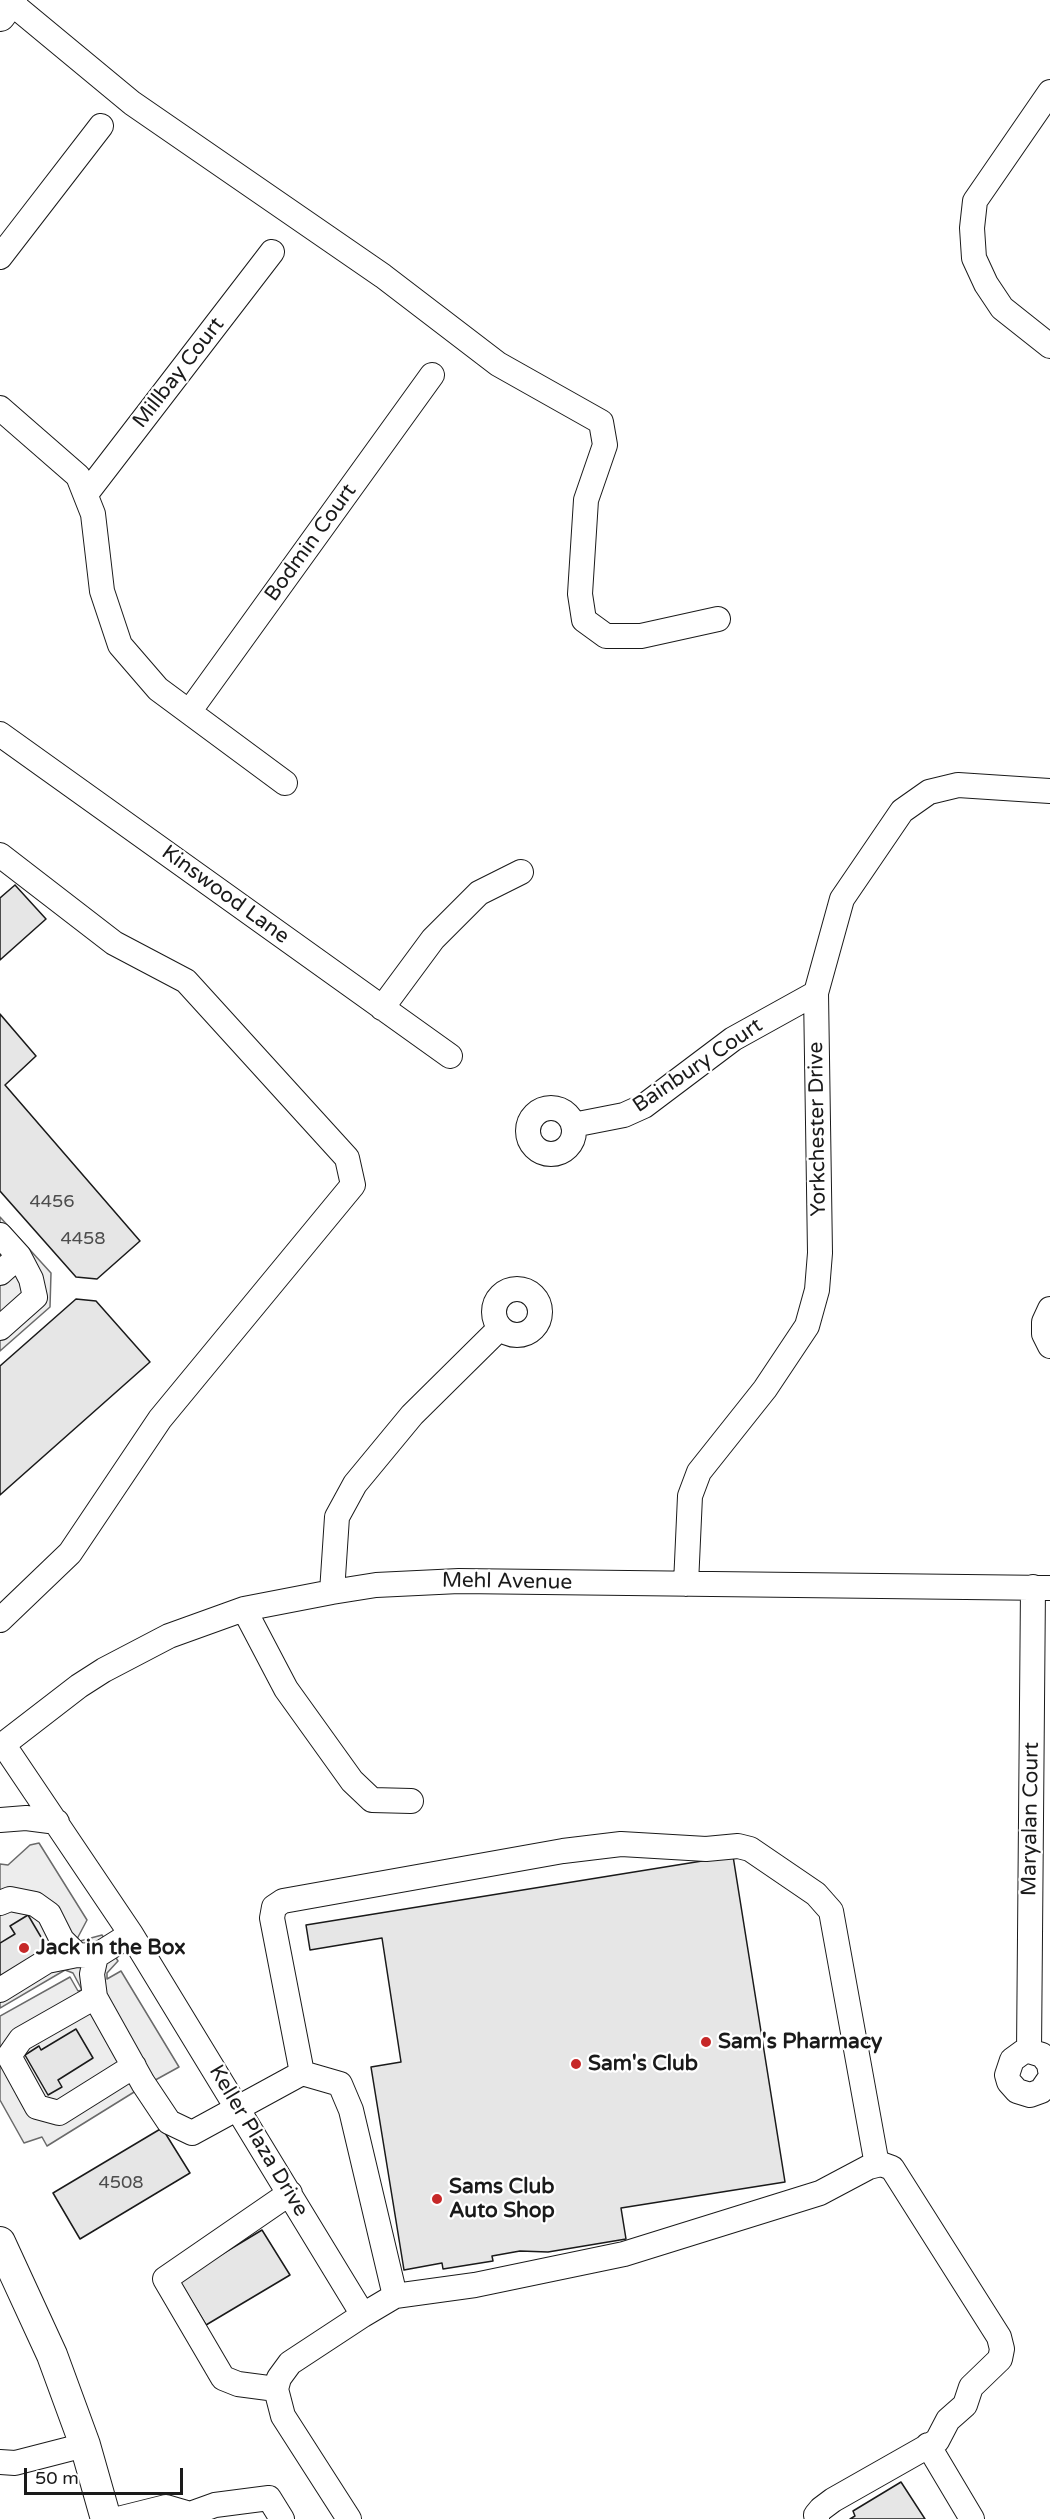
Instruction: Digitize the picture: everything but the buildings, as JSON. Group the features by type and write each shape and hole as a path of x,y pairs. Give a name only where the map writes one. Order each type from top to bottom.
{"main road":[{"path":"0,2242 8,2279 52,2355 85,2445 106,2519"}],"street":[{"path":"7,6 132,103 383,276 498,364 601,422 605,446 586,500 580,594 584,620 606,636 642,636 718,619"},
{"path":"1050,92 975,201 972,228 974,258 986,284 1002,308 1050,346"},
{"path":"0,257 101,126"},
{"name":"Millbay Court","path":"86,494 272,252"},
{"name":"Bodmin Court","path":"189,712 432,375"},
{"path":"0,408 78,476 93,514 102,591 120,645 158,689 285,783"},
{"name":"Kinswood Lane","path":"0,734 450,1056"},
{"name":"Yorkchester Drive","path":"686,1584 690,1496 699,1472 765,1389 807,1326 817,1290 820,1253 816,993 842,899 902,811 929,792 958,785 1050,790"},
{"path":"0,855 114,943 186,981 347,1158 353,1185 160,1419 70,1553 0,1620"},
{"path":"382,1008 434,939 479,893 521,872"},
{"name":"Bainbury Court","path":"573,1125 624,1115 644,1106 734,1040 816,993"},
{"path":"0,1235 19,1256 31,1279 35,1297 0,1328"},
{"path":"0,1273 19,1256"},
{"path":"1050,1309 1044,1322 1044,1334 1050,1346"},
{"path":"332,1592 337,1516 355,1484 412,1414 500,1328"},
{"name":"Mehl Avenue","path":"1,1749 104,1670 169,1636 244,1609 332,1592 420,1582 1042,1587"},
{"name":"Maryalan Court","path":"1029,2051 1042,1587"},
{"path":"244,1609 286,1689 352,1780 372,1800 411,1801"},
{"name":"Keller Plaza Drive","path":"1,1749 57,1822 131,1934 363,2315"},
{"path":"0,1820 26,1818 57,1822"},
{"path":"302,2073 272,1918 274,1907 283,1901 563,1851 621,1844 706,1849 738,1846 750,1849 816,1894 831,1911 877,2165"},
{"path":"0,1921 5,1901 35,1904 48,1914 62,1940 87,1956 95,1997 134,2066 170,2122 192,2133 302,2073 340,2084 351,2110 395,2296"},
{"path":"0,2003 131,1934"},
{"path":"0,1990 47,1961 87,1956"},
{"path":"95,1997 21,2039 9,2056 37,2107 59,2113 134,2066"},
{"path":"1050,2070 1049,2064 1042,2055 1029,2051 1016,2056 1008,2066 1007,2075 1012,2086 1022,2093 1034,2094 1047,2086 1050,2078"},
{"path":"349,2519 283,2416 276,2389 279,2378 290,2363 395,2296 475,2285 624,2254 820,2193 881,2164 892,2168 999,2337 1002,2349 1000,2359 971,2387 965,2405 948,2420 937,2441 832,2500 816,2515 817,2519"},
{"path":"276,2389 238,2384 223,2378 165,2280 290,2193"},
{"path":"0,2462 15,2463 85,2445"},
{"path":"928,2445 972,2519"},
{"path":"118,2519 166,2508 189,2517 215,2505 269,2498 282,2519"}],"shaded area":[{"path":"0,1217 51,1273 50,1307 0,1351"},
{"path":"39,1843 87,1920 77,1939 80,1941 102,1935 118,1961 107,1973 107,1979 121,1971 179,2067 47,2146 42,2137 24,2143 0,2100 0,2016 70,1977 78,1991 82,1990 73,1973 65,1970 0,2008 0,1864 8,1865 30,1845"}],"place":[{"name":"Jack in the Box","path":"24,1948"},
{"name":"Sam's Pharmacy","path":"706,2042"},
{"name":"Sam's Club","path":"576,2064"},
{"name":"Sams Club Auto Shop","path":"437,2199"}]}
